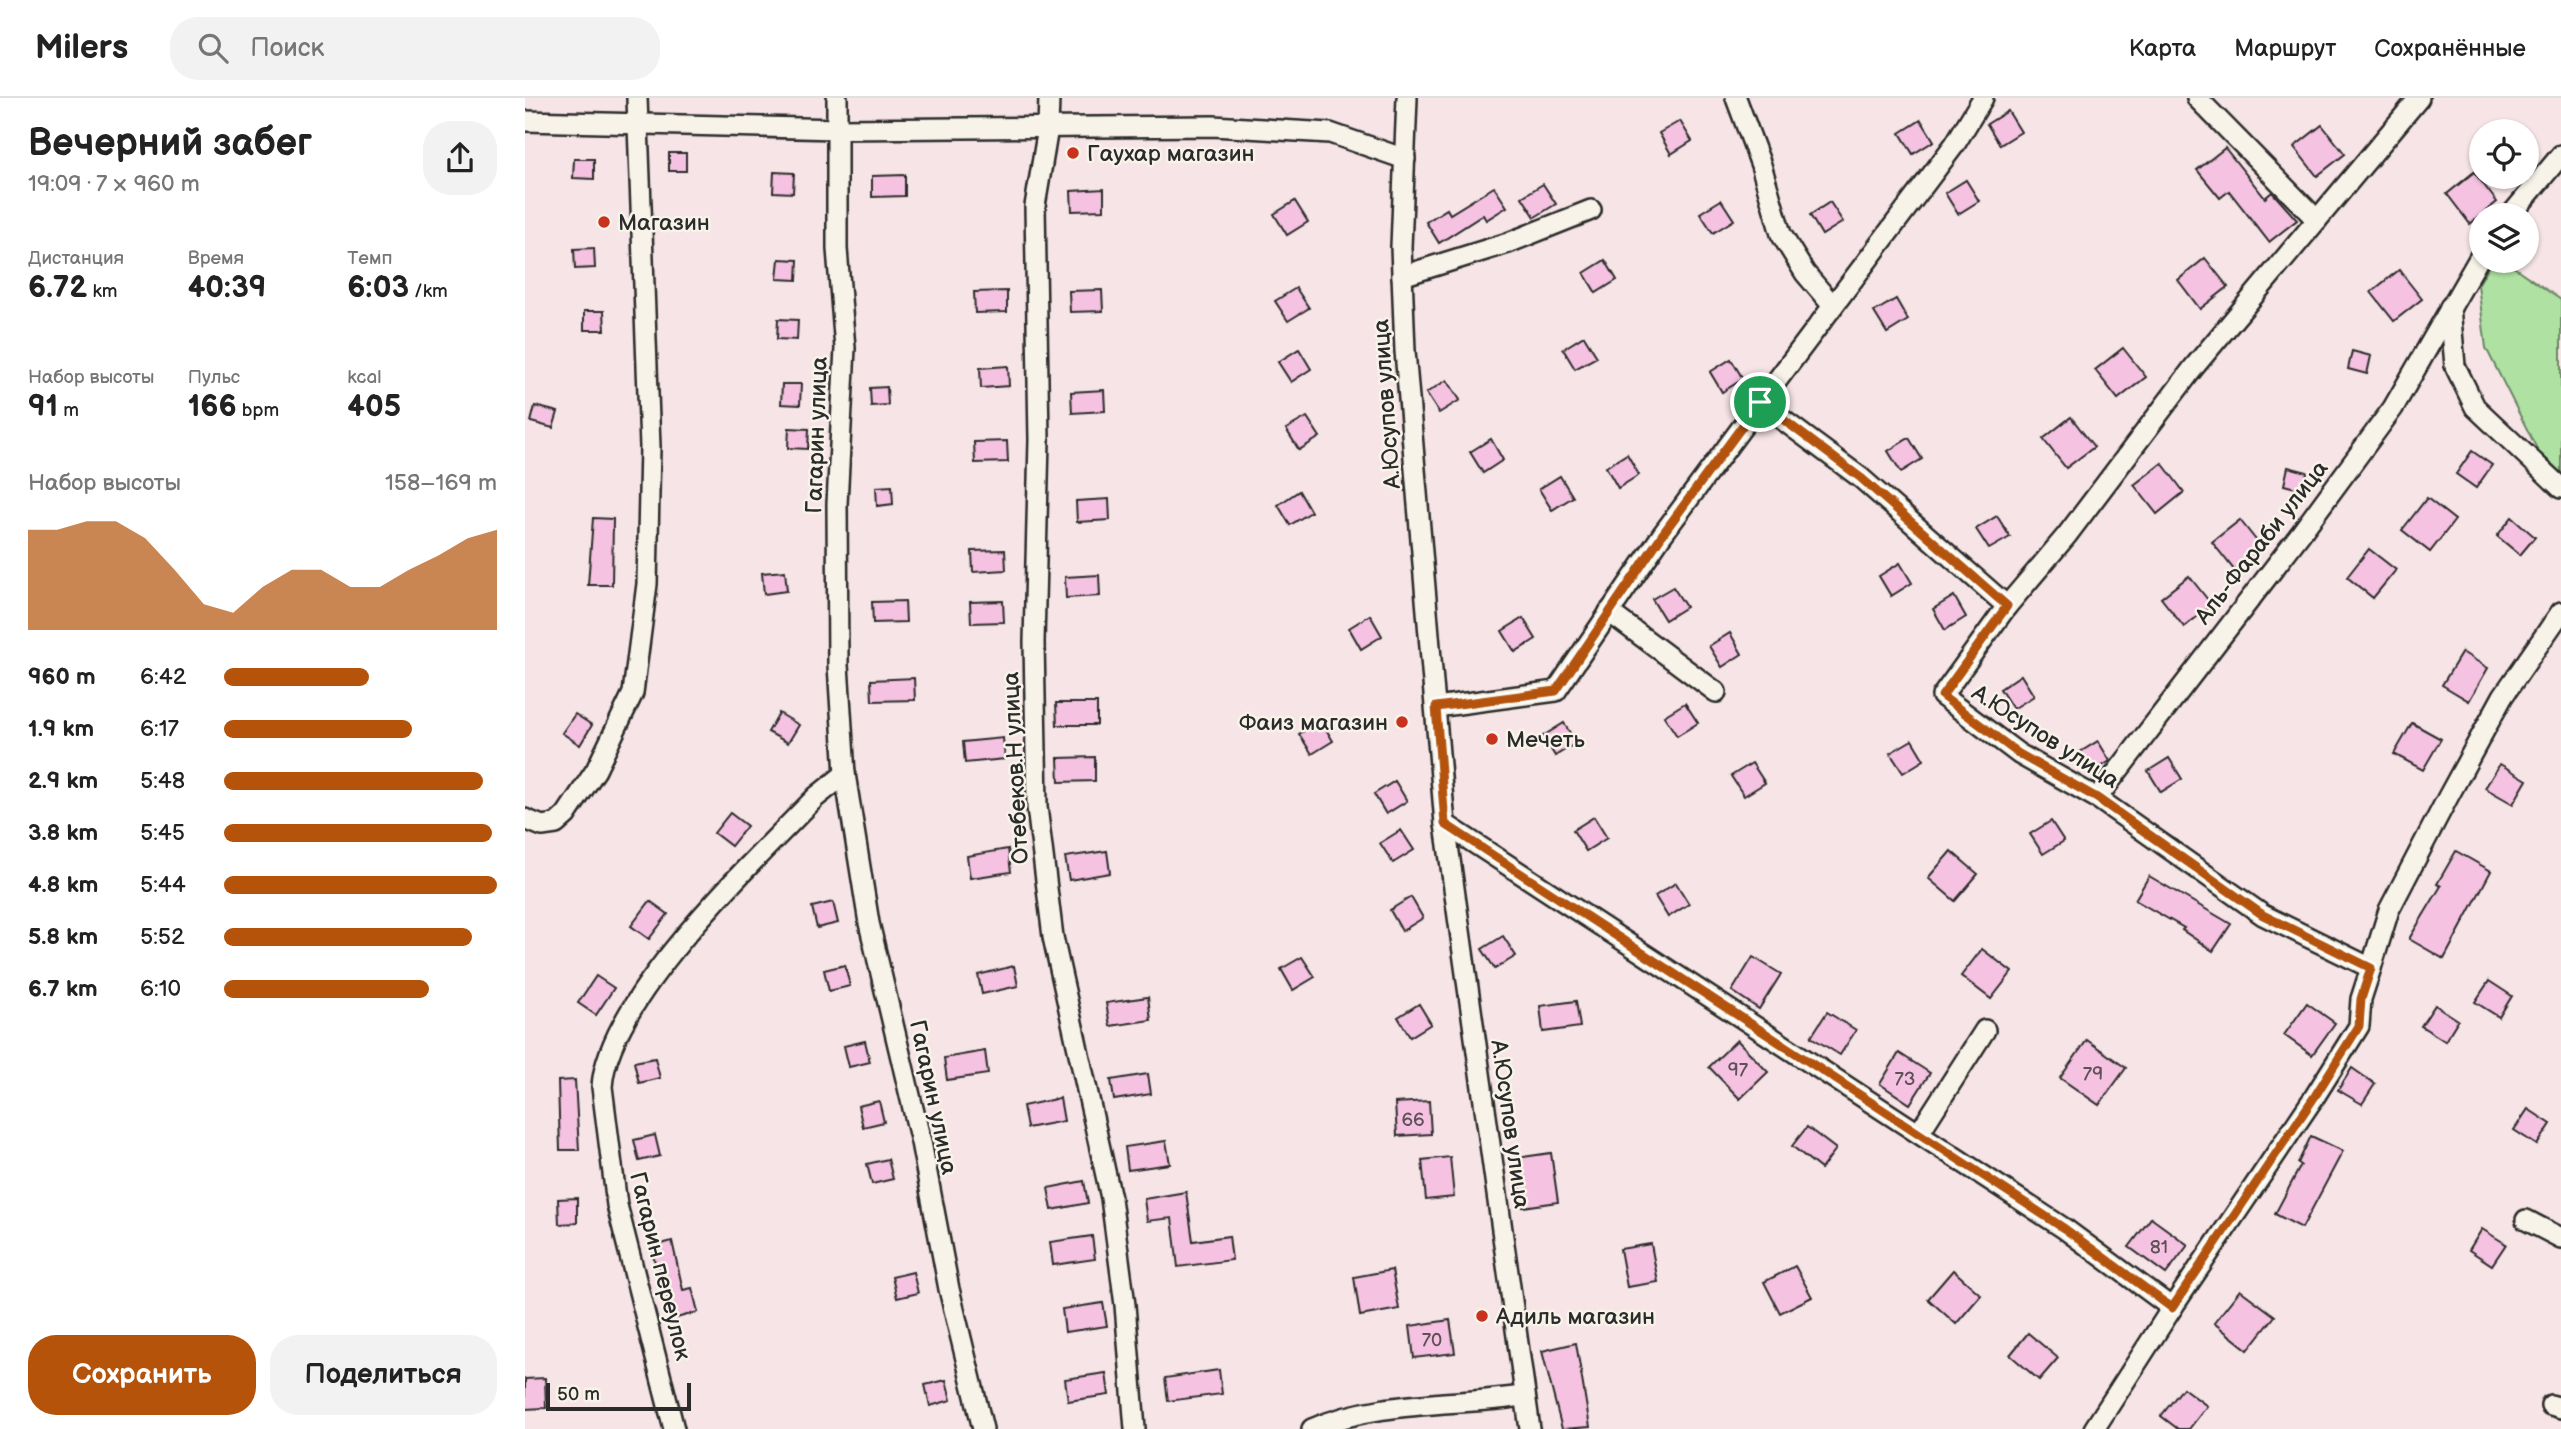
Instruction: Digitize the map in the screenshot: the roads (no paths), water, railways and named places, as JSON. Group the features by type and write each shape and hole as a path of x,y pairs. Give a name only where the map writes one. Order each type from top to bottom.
{"street":[{"path":"525,819 542,826 557,824 566,815 596,770 633,692 647,583 650,447 637,98"},
{"name":"Гагарин улица","path":"837,98 837,249 845,348 837,504 838,665 845,774 869,923 921,1142 949,1289 983,1429"},
{"name":"Отебеков.Н улица","path":"1049,98 1048,128 1035,206 1039,440 1034,642 1037,807 1053,937 1111,1198 1125,1305 1135,1429"},
{"name":"А.Юсупов улица","path":"1407,98 1402,276 1405,351 1445,824 1529,1429"},
{"path":"1736,98 1761,165 1781,234 1805,273 1833,306"},
{"path":"1436,707 1556,691 1609,612 1760,402 1955,144 1983,98"},
{"path":"2197,98 2317,220"},
{"path":"1760,402 1861,478 2007,606 2067,535 2194,367 2419,98"},
{"path":"525,121 838,129 1213,126 1330,133 1405,159"},
{"path":"2521,203 2561,155"},
{"path":"1402,276 1508,243 1591,210"},
{"name":"Аль-Фараби улица","path":"2097,798 2301,533 2393,408 2470,273"},
{"path":"2450,307 2455,366 2475,407 2561,488"},
{"name":"А.Юсупов улица","path":"2007,606 1942,696 2019,754 2097,798 2263,915 2371,968"},
{"path":"1609,612 1716,692"},
{"path":"2094,1429 2359,1026 2361,999 2389,910 2503,696 2561,612"},
{"name":"Гагарин переулок","path":"674,1429 617,1205 605,1114 603,1068 617,1033 660,966 789,825 816,797 845,774"},
{"path":"1445,824 2065,1229 2172,1308"},
{"path":"1919,1133 1985,1030"},
{"path":"2526,1220 2561,1238"},
{"path":"1318,1426 1395,1408 1523,1396"}],"place":[{"name":"Гаухар магазин","path":"1073,153"},
{"name":"Магазин","path":"604,222"},
{"name":"Фаиз магазин","path":"1402,722"},
{"name":"Мечеть","path":"1492,739"},
{"name":"Адиль магазин","path":"1482,1316"}]}
